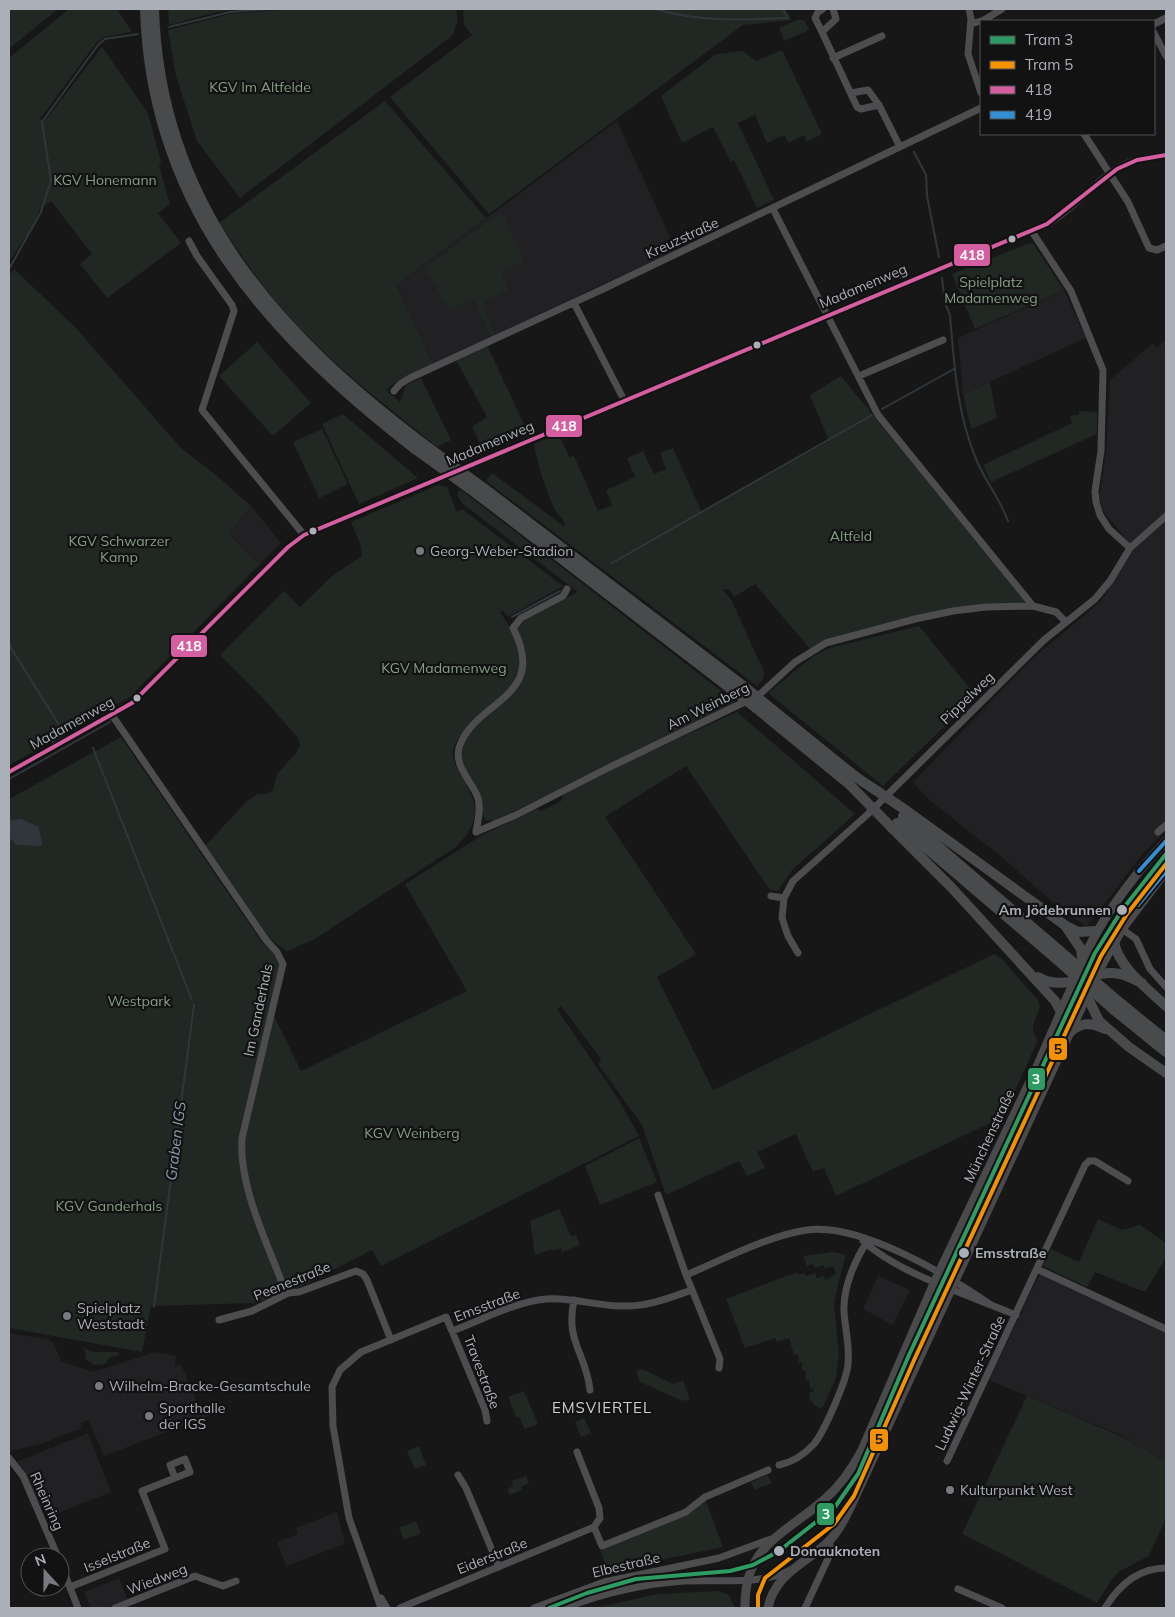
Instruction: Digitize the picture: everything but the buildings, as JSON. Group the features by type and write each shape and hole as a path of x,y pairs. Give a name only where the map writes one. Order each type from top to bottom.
{"highway":[{"path":"146,9 150,58 158,105 177,165 246,290 288,338 344,391 481,492 759,705 853,781 1057,954 1166,1052"},
{"path":"154,9 158,57 167,104 204,216"},
{"path":"853,781 900,820 1066,926 1078,932 1098,931"},
{"path":"900,820 952,888 1055,1001 1061,1012"},
{"path":"1066,926 1084,958 1087,996 1092,1011 1106,1029 1166,1073"},
{"path":"1114,942 1118,956 1166,1006"},
{"path":"1030,973 1046,982 1073,982 1096,975 1120,974 1142,983"},
{"path":"1116,1006 1166,1040"},
{"path":"1068,1034 1085,1023 1106,1029"}],"main road":[{"name":"Münchenstraße","path":"771,1540 802,1517 844,1480 862,1450 935,1282 1061,1012 1089,947 1127,885 1166,841"},
{"path":"768,1608 775,1589 790,1570 829,1541 838,1530 956,1280 1096,975 1122,929 1166,871"},
{"path":"1089,947 1091,956 1097,960 1106,957"},
{"path":"745,1608 746,1590 755,1560 771,1540"}],"street":[{"path":"823,9 818,12 815,18 859,109 879,105"},
{"path":"822,32 836,19 833,9"},
{"path":"969,9 969,60 980,90"},
{"path":"984,20 1002,9"},
{"path":"970,24 980,21"},
{"path":"1155,35 1166,56"},
{"path":"834,58 882,36"},
{"path":"851,93 868,90 879,105 900,147"},
{"name":"Kreuzstraße","path":"394,391 400,384 410,378 773,209 980,108"},
{"path":"1085,135 1134,212 1149,248 1157,250 1166,246"},
{"name":"Madamenweg","path":"9,772 132,703 288,547 304,535 1031,230 1060,216 1110,173 1130,162 1166,156"},
{"path":"773,209 878,414 1033,606"},
{"path":"1031,230 1071,291 1104,370 1101,451 1095,490 1096,502 1100,515 1109,529 1130,548"},
{"path":"190,241 197,256 232,305 234,311 202,410 304,535"},
{"path":"574,303 624,400"},
{"path":"859,376 944,340"},
{"name":"Pippelweg","path":"784,898 794,881 804,870 868,814 1065,621 1099,595 1130,548 1166,516"},
{"name":"Am Weinberg","path":"567,589 563,596 521,618 513,628 523,656 518,680 505,699 469,730 460,745 460,763 479,804 476,832 516,816 606,768 759,696 795,662 826,643 856,633 953,611 1033,606 1056,612 1065,621"},
{"name":"Im Ganderhals","path":"112,715 249,916 277,952 283,964 241,1147 246,1176 264,1239 288,1293"},
{"path":"1158,832 1166,825"},
{"path":"771,896 784,898 784,926 798,953"},
{"path":"1122,929 1136,939 1150,969 1166,987"},
{"name":"Ludwig-Winter-Straße","path":"947,1461 1087,1163 1095,1161 1128,1181"},
{"path":"658,1195 686,1275 720,1359 719,1368"},
{"path":"686,1275 797,1231 832,1229 857,1236 867,1242 940,1271 956,1280"},
{"path":"867,1242 878,1255 951,1290"},
{"path":"779,1465 790,1463 816,1442 843,1384 849,1363 844,1310 846,1291 850,1276 867,1242"},
{"path":"1038,1268 1166,1329"},
{"name":"Peenestraße","path":"219,1320 260,1308 288,1293 299,1292 349,1272 360,1273 369,1284 391,1340"},
{"name":"Ludwig-Winter-Straße","path":"956,1280 992,1305"},
{"name":"Emsstraße","path":"381,1608 349,1518 334,1434 331,1397 335,1378 345,1365 361,1352 446,1317 452,1331 534,1301 554,1298 615,1306 638,1306 692,1290"},
{"name":"Ludwig-Winter-Straße","path":"951,1290 1016,1315"},
{"path":"574,1300 572,1332 589,1377 590,1390"},
{"name":"Travestraße","path":"452,1331 485,1410 487,1421"},
{"path":"577,1452 599,1508 600,1518 594,1527 602,1546 690,1510 705,1497 768,1470"},
{"name":"Rheinring","path":"9,1458 23,1476 54,1547"},
{"path":"458,1475 466,1488 499,1567"},
{"name":"Isselstraße","path":"70,1587 165,1549 142,1491 175,1478"},
{"name":"Eiderstraße","path":"400,1608 594,1527"},
{"name":"Elbestraße","path":"534,1608 604,1582 727,1555 771,1540"},
{"path":"805,1608 832,1550 829,1541"},
{"path":"1105,1608 1122,1586 1136,1576 1149,1570 1166,1568"},
{"path":"749,1579 775,1576 790,1570"},
{"name":"Wiedweg","path":"115,1608 195,1576 223,1586 236,1581"},
{"name":"Elbestraße","path":"565,1608 602,1595 646,1585 749,1579"},
{"path":"734,1580 746,1590"},
{"path":"70,1587 78,1608"},
{"name":"Emsstraße","path":"374,1587 387,1608"},
{"path":"958,1590 1002,1608"}],"shaded area":[{"path":"617,121 676,250 433,364 396,285"},
{"path":"1064,290 1086,338 963,394 958,338"},
{"path":"1166,341 1166,830 1141,856 1086,926 1058,907 997,853 929,800 913,782 1032,659 1100,602 1134,549 1103,511 1099,497 1106,452 1110,380 1153,343 1156,347"},
{"path":"252,507 281,543 260,564 228,533"},
{"path":"21,819 39,827 42,846 16,845 9,837 9,820"},
{"path":"1040,1273 1166,1332 1166,1466 1125,1437 989,1380"},
{"path":"878,1276 910,1290 893,1325 863,1309"},
{"name":"Wilhelm-Bracke-Gesamtschule","path":"9,1333 48,1339 54,1343 61,1361 93,1372 155,1352 176,1356 175,1366 181,1364 196,1400 213,1414 104,1456 88,1420 80,1423 82,1428 41,1444 9,1451"},
{"path":"88,1433 111,1492 48,1517 14,1463"},
{"path":"337,1512 345,1544 286,1566 277,1542 298,1534 296,1528"},
{"path":"119,1578 127,1599 105,1608 91,1608 84,1592"}],"green space":[{"path":"9,9 58,9 9,49"},
{"name":"KGV Honemann","path":"69,9 117,9 132,32 104,37 97,42 40,119 44,122 102,47 148,113 161,162 159,165 170,204 158,213 181,243 107,298 80,264 92,254 51,201 40,209 27,238 26,236 9,262 9,58"},
{"path":"168,9 243,9 217,12 169,25"},
{"name":"KGV Im Altfelde","path":"290,9 456,9 458,20 453,35 240,198 197,141 176,76 168,30 230,14"},
{"path":"463,9 785,9 792,20 743,25 489,214 390,97 472,35 464,25"},
{"path":"799,19 805,21 809,30 784,41 779,28"},
{"path":"782,50 822,134 807,142 804,135 789,143 784,135 767,143 755,115 738,123 774,200 757,208 734,160 731,162 713,127 682,143 661,96 716,54 743,51 756,61"},
{"path":"385,101 486,218 396,285 433,364 397,381 386,390 400,402 406,385 421,378 451,440 437,447 334,362 296,324 262,285 219,223"},
{"path":"503,215 524,261 501,272 509,290 482,303 495,335 491,337 474,299 449,310 425,268 491,219"},
{"name":"Spielplatz Madamenweg","path":"1032,242 1064,290 975,329 952,274"},
{"name":"KGV Schwarzer Kamp","path":"14,269 75,327 181,448 216,475 252,507 228,533 260,564 130,697 37,749 34,744 30,747 33,752 9,765 9,276"},
{"path":"257,342 311,403 273,436 219,376"},
{"path":"487,345 528,433 484,451 472,427 487,417 456,360"},
{"name":"Altfeld","path":"841,376 1024,600 1023,603 952,608 825,642 810,649 755,584 734,597 730,590 722,589 731,599 764,672 763,679 757,686 486,481 492,473 565,527 554,508 548,492 534,444 559,434 569,457 574,456 598,511 612,505 606,490 635,477 627,458 643,451 654,474 666,469 660,453 673,448 702,513 829,441 810,395"},
{"path":"990,382 997,418 971,429 963,394"},
{"path":"1079,411 1097,412 1097,434 991,482 983,465 1072,423 1070,416 1079,415"},
{"path":"343,414 418,478 359,504 322,424"},
{"path":"322,429 348,484 319,498 293,442"},
{"name":"KGV Madamenweg","path":"438,485 447,487 457,512 462,509 563,586 508,617 503,611 500,612 517,642 520,659 518,670 506,691 498,701 465,731 454,748 453,754 457,768 471,794 475,811 471,828 465,837 456,847 313,940 287,951 264,935 204,847 247,801 258,794 267,794 273,790 277,774 296,753 300,745 298,738 263,698 220,655 284,591 300,607 332,576 362,556 361,546 351,522"},
{"path":"460,489 738,704 494,821 485,820 462,763 464,747 472,733 483,720 520,683 526,667 525,649 516,628 526,617 578,592 463,504 457,495"},
{"path":"919,626 976,696 883,786 768,693 812,657 829,648"},
{"path":"737,712 855,814 792,870 778,891 770,890 686,766 605,817 696,954 657,977 713,1090 994,954 1001,958 1038,1000 1040,1006 1033,1027 1038,1040 1003,1117 836,1196 824,1168 813,1172 796,1134 757,1152 765,1168 747,1176 739,1161 666,1195 642,1125 598,1064 601,1059 561,1006 557,1009 619,1100 639,1136 381,1266 372,1250 298,1288 256,1303 151,1306 142,1352 9,1328 9,799 121,737 261,941 278,957 280,965 268,1011 275,1018 301,1071 467,991 405,884 484,834 536,809 541,811 561,801 563,795 624,763"},
{"path":"639,1138 657,1182 600,1205 585,1166"},
{"path":"559,1209 571,1236 576,1235 580,1245 562,1252 561,1248 553,1251 552,1249 535,1255 530,1221"},
{"path":"1098,1219 1122,1230 1140,1225 1166,1243 1166,1257 1145,1292 1095,1272 1087,1287 1043,1266 1051,1249 1079,1262"},
{"path":"832,1252 846,1255 834,1305 839,1354 836,1378 822,1409 814,1405 812,1401 810,1402 809,1393 814,1391 812,1388 810,1389 809,1380 806,1381 805,1370 802,1371 802,1362 799,1363 798,1354 794,1355 789,1338 777,1342 775,1338 745,1348 726,1299 797,1272 799,1275 804,1273 806,1276 815,1273 817,1278 824,1276 825,1280 836,1274 833,1266 825,1269 823,1265 815,1268 813,1264 807,1266 803,1256"},
{"name":"Spielplatz Weststadt","path":"83,1348 94,1352 118,1352 119,1355 110,1357 105,1364 94,1365 85,1359 86,1353"},
{"path":"642,1369 673,1384 683,1380 690,1399 683,1401 640,1382 636,1371"},
{"path":"524,1391 538,1424 525,1429 519,1417 516,1417 508,1397"},
{"path":"1027,1396 1125,1438 1166,1463 1166,1518 1149,1556 1120,1571 1112,1579 1097,1603 962,1534"},
{"path":"584,1418 591,1433 581,1437 575,1422"},
{"path":"419,1446 426,1465 415,1469 407,1451"},
{"path":"767,1475 772,1483 754,1490 751,1482"},
{"path":"526,1476 529,1483 521,1487 522,1490 510,1495 507,1489 513,1486 512,1481"},
{"path":"706,1501 723,1547 608,1571 600,1550 690,1514"},
{"path":"416,1521 421,1533 404,1540 399,1528"},
{"path":"718,1591 729,1595 735,1608 594,1608 657,1594"}],"waterway":[{"path":"169,27 230,12 269,9"},
{"path":"656,9 705,18 788,18 783,9"},
{"path":"9,269 41,212 51,181 42,122 98,45 105,39 138,34"},
{"path":"914,152 926,175 927,196 939,257"},
{"path":"942,278 945,303 950,315 957,388 964,424 976,459 1008,521"},
{"path":"882,409 954,369"},
{"path":"612,563 872,415"},
{"path":"512,617 560,591"},
{"name":"Graben IGS","path":"9,645 65,734 52,742"},
{"name":"Graben IGS","path":"9,779 110,722"},
{"name":"Graben IGS","path":"93,748 192,1000"},
{"name":"Graben IGS","path":"154,1307 194,1005"}],"tram line":[{"name":"3","path":"549,1608 587,1593 636,1579 730,1571 753,1565 779,1551 835,1507 858,1474 909,1355 1095,953 1122,910 1166,854"},
{"name":"5","path":"758,1608 758,1595 765,1578 834,1524 854,1496 915,1358 1101,956 1127,914 1166,864"}],"transit line":[{"name":"418","path":"9,772 132,703 288,547 304,535 1047,224 1117,169 1137,160 1166,155"},
{"name":"419","path":"1139,871 1166,841"},
{"name":"419","path":"1138,905 1166,871"}],"place":[{"name":"Georg-Weber-Stadion","path":"420,551"},
{"name":"Am Jödebrunnen","path":"1122,910"},
{"name":"Emsstraße","path":"964,1253"},
{"name":"Spielplatz Weststadt","path":"67,1316"},
{"name":"Wilhelm-Bracke-Gesamtschule","path":"99,1386"},
{"name":"Sporthalle der IGS","path":"149,1416"},
{"name":"Kulturpunkt West","path":"950,1490"},
{"name":"Donauknoten","path":"779,1551"}],"district":[{"name":"EMSVIERTEL","path":"602,1408"}],"park label":[{"name":"Westpark","path":"139,1001"},
{"name":"KGV Weinberg","path":"412,1133"},
{"name":"KGV Ganderhals","path":"109,1206"}]}
